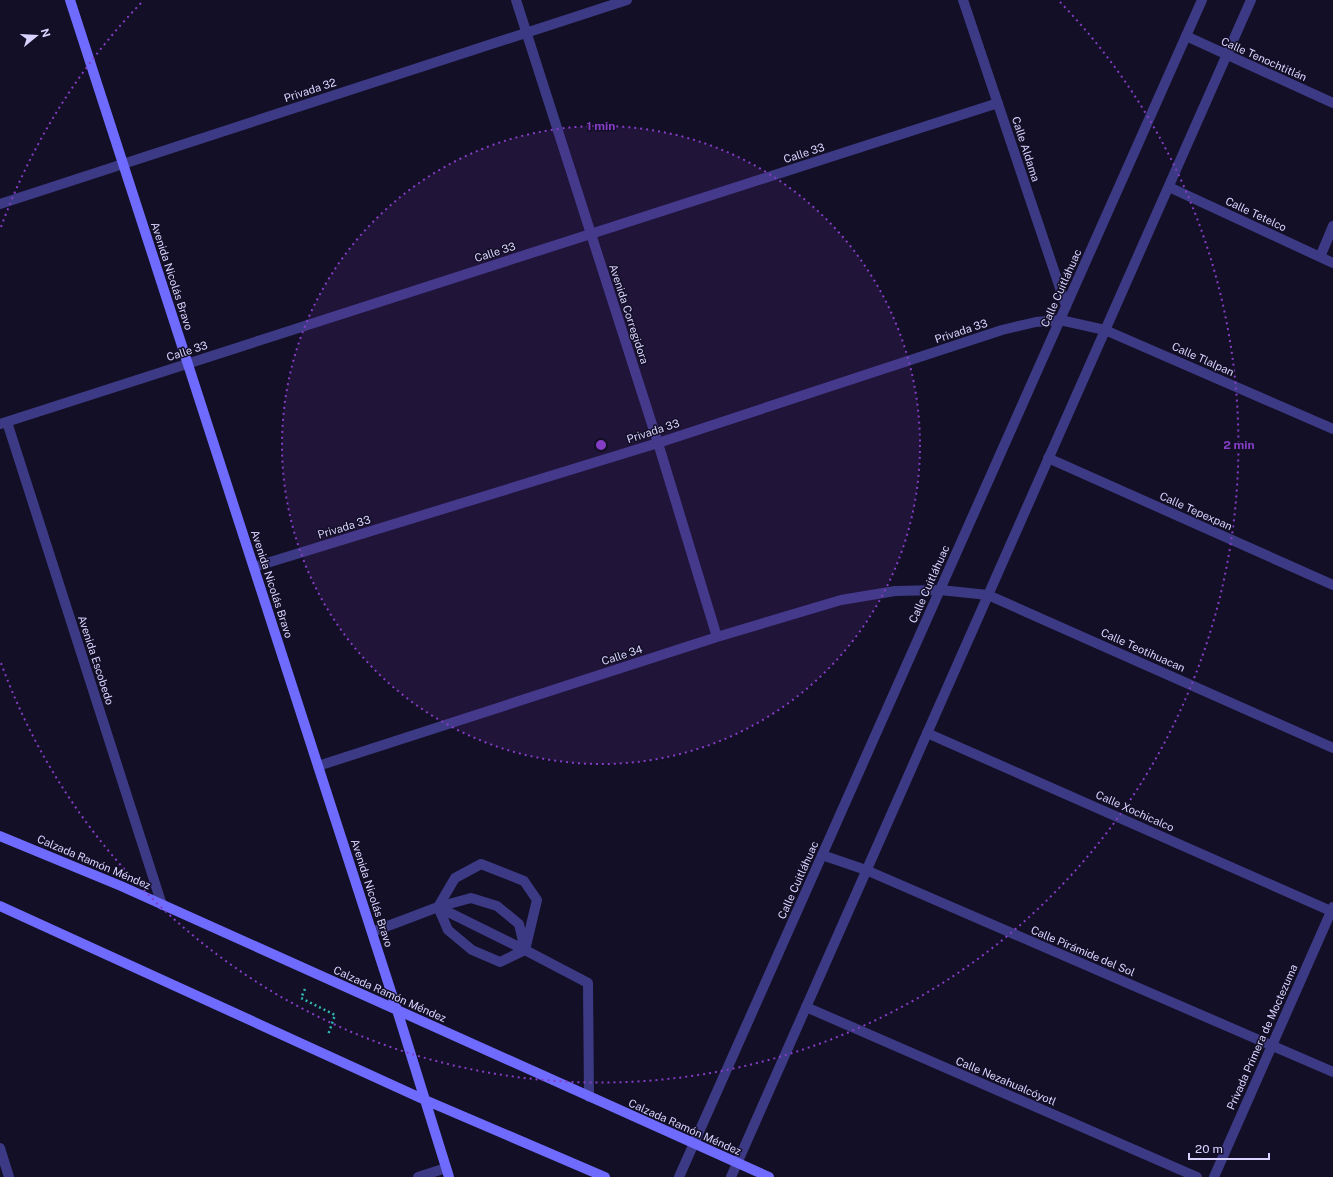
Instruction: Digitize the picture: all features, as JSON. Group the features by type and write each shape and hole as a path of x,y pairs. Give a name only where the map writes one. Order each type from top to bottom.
{"main road":[{"name":"Avenida Nicolás Bravo","path":"70,0 372,932 447,1172"},
{"name":"Calzada Ramón Méndez","path":"0,836 162,905 769,1177"},
{"path":"0,906 425,1100 605,1177"}],"street":[{"name":"Avenida Corregidora","path":"516,0 658,443 717,637"},
{"name":"Privada 32","path":"0,204 627,0"},
{"name":"Calle Aldama","path":"963,0 1066,306"},
{"name":"Calle Cuitláhuac","path":"679,1177 1202,0"},
{"path":"731,1177 1251,0"},
{"name":"Calle Tenochtitlán","path":"1186,36 1333,103"},
{"name":"Calle 33","path":"3,423 998,103"},
{"name":"Calle Tetelco","path":"1169,187 1333,263"},
{"path":"1320,257 1333,226"},
{"name":"Calle Tlalpan","path":"1060,320 1105,330 1333,429"},
{"name":"Privada 33","path":"254,567 658,443 1002,330 1036,322 1060,320"},
{"name":"Avenida Escobedo","path":"3,423 162,905"},
{"name":"Calle Tepexpan","path":"1048,458 1333,585"},
{"name":"Calle Teotihuacan","path":"940,590 988,595 1333,748"},
{"name":"Calle 34","path":"318,766 717,637 841,600 895,591 940,590"},
{"name":"Calle Xochicalco","path":"927,733 1332,910"},
{"name":"Calle Pirámide del Sol","path":"822,855 866,870 1333,1072"},
{"path":"438,907 455,878 481,864 524,881 537,900 525,950"},
{"path":"372,932 438,907 471,898 497,906 519,924 525,950"},
{"path":"438,907 525,950 588,984 590,1097"},
{"path":"438,907 448,930 472,950 500,962 525,950"},
{"name":"Privada Primera de Moctezuma","path":"1214,1177 1332,910"},
{"name":"Calle Nezahualcóyotl","path":"806,1007 1197,1177"},
{"path":"0,1148 9,1177"},
{"path":"418,1177 447,1172"}],"path":[{"path":"310,971 301,998 335,1015 322,1053"}]}
